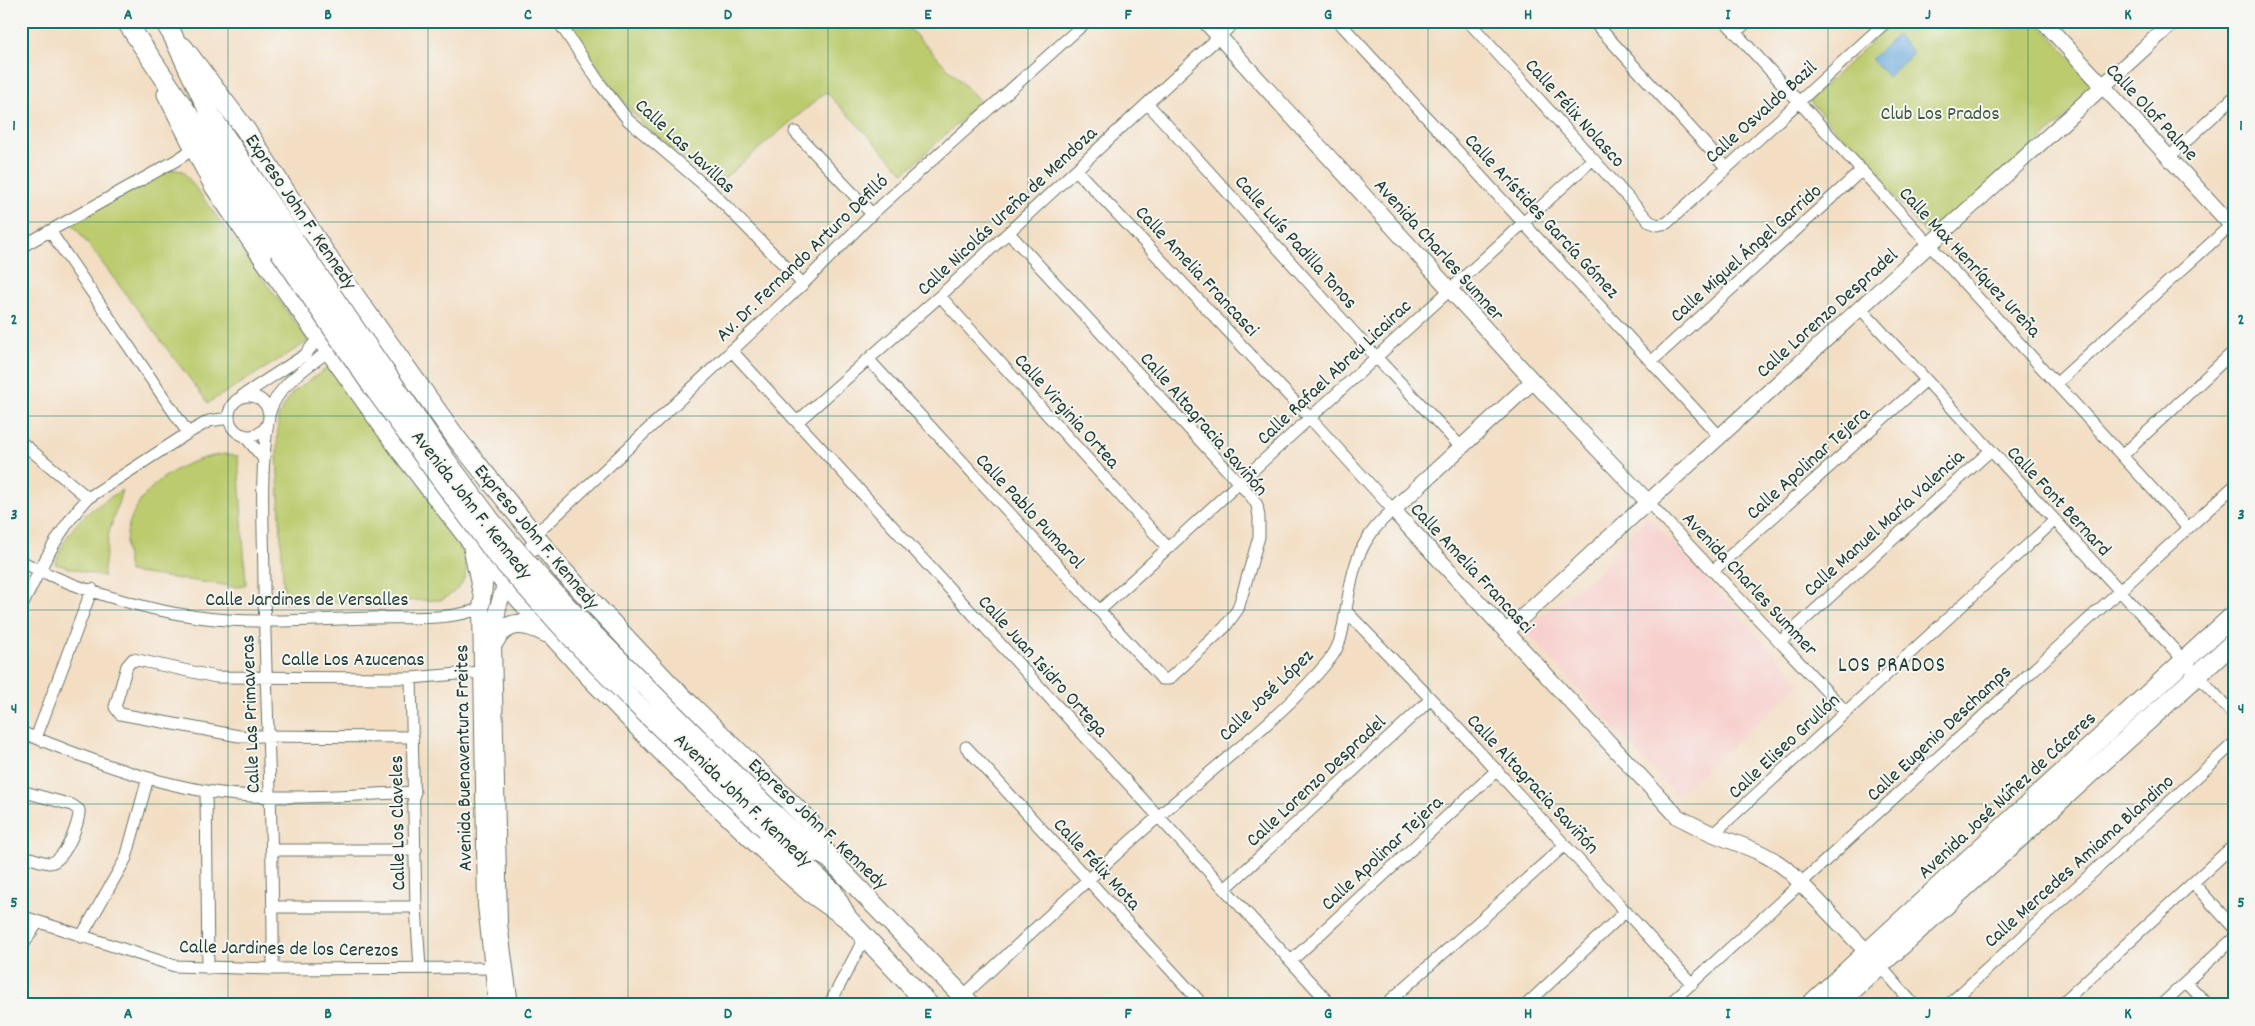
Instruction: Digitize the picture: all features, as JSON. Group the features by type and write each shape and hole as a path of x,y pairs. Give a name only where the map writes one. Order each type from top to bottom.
{"main road":[{"name":"Expreso John F. Kennedy","path":"126,21 144,50 287,245 498,528 542,580 771,822 833,892 848,919 929,1005"},
{"name":"Expreso John F. Kennedy","path":"168,28 210,114 287,245"},
{"name":"Avenida John F. Kennedy","path":"168,28 245,129 320,246 457,439 505,499 540,533 562,570 668,683 809,821 829,858"},
{"name":"Avenida John F. Kennedy","path":"144,50 214,186 324,344 490,566 620,710 721,810 811,893 848,919"},
{"path":"482,599 469,540 486,545 503,538 509,525 505,499"},
{"name":"Avenida Buenaventura Freites","path":"510,1005 498,968 486,905 482,599 490,566 501,552 540,533"},
{"name":"Avenida Buenaventura Freites","path":"497,1005 499,924 494,643 498,607 511,567 540,533"},
{"path":"525,604 524,589 531,575 547,566 562,570"},
{"name":"Avenida José Núñez de Cáceres","path":"1836,1005 1873,959 2183,662 2234,616"},
{"path":"494,643 499,633 505,628 521,624 536,627 553,636"},
{"name":"Avenida José Núñez de Cáceres","path":"1810,1005 1873,959 2234,642"},
{"name":"Expreso John F. Kennedy","path":"771,822 810,848 829,858 967,1000"}],"street":[{"name":"Calle Las Javillas","path":"558,21 601,85 628,120 711,191 803,284"},
{"name":"Av. Dr. Fernando Arturo Defilló","path":"540,533 731,350 803,284 872,214 1087,21"},
{"name":"Avenida Charles Sumner","path":"1205,21 1533,381 1648,502"},
{"name":"Calle Nicolás Ureña de Mendoza","path":"797,422 869,360 1077,171 1236,21"},
{"name":"Calle Arístides García Gómez","path":"1338,21 1524,221 1720,437"},
{"name":"Calle Félix Nolasco","path":"1468,21 1592,160 1650,222 1658,225"},
{"path":"1593,21 1726,167"},
{"name":"Calle Max Henríquez Ureña","path":"1725,21 2188,528"},
{"path":"1735,33 1748,21"},
{"name":"Calle Osvaldo Bazil","path":"1658,225 1667,223 1887,21"},
{"name":"Calle Olof Palme","path":"2043,21 2232,226"},
{"name":"Calle Lorenzo Despradel","path":"1506,632 2174,21"},
{"path":"2168,158 2234,97"},
{"name":"Calle Luís Padilla Tonos","path":"1148,104 1376,357 1461,447"},
{"path":"795,132 872,214"},
{"path":"21,247 195,148"},
{"name":"Calle Rafael Abreu Licairac","path":"1099,611 1592,160"},
{"name":"Calle Miguel Ángel Garrido","path":"1652,362 1862,170"},
{"name":"Calle Amelia Francasci","path":"1077,171 1310,418 1678,817 1713,834 1762,852 1790,871 1800,884 1873,959"},
{"path":"2057,383 2232,226"},
{"path":"50,231 188,433"},
{"name":"Calle Altagracia Saviñón","path":"1009,233 1257,506 1260,537 1238,609 1225,627 1169,679"},
{"name":"Calle Virginia Ortea","path":"940,296 1168,548"},
{"name":"Calle Font Bernard","path":"1860,308 2183,662 2234,715"},
{"path":"263,458 244,435 234,429 229,418 231,407 239,398 324,344"},
{"name":"Calle Las Primaveras","path":"273,969 263,458 271,404 324,344"},
{"name":"Calle Juan Isidro Ortega","path":"731,350 1331,1005"},
{"path":"2123,455 2234,352"},
{"name":"Calle Pablo Pumarol","path":"869,360 1162,680 1169,679"},
{"name":"Calle José López","path":"967,1000 1089,880 1157,817 1249,740 1300,693 1332,657 1343,635 1346,611 1358,556 1367,536 1533,381"},
{"name":"Calle Apolinar Tejera","path":"1714,570 1925,381"},
{"path":"239,398 245,396 258,398 268,409 268,419 265,427 256,434 244,435"},
{"path":"21,608 57,538 74,513 88,498 209,421 229,418"},
{"path":"21,442 88,498"},
{"name":"Calle Manuel María Valencia","path":"1780,642 1990,451"},
{"name":"Calle Eugenio Deschamps","path":"1668,1005 2234,486"},
{"name":"Avenida Charles Summer","path":"1648,502 1846,712"},
{"name":"Calle Eliseo Grullón","path":"1713,834 2055,520"},
{"name":"Calle Jardines de Versalles","path":"21,561 39,570 137,604 198,617 265,620 456,615 482,599"},
{"path":"36,738 92,589"},
{"name":"Calle Altagracia Saviñón","path":"1346,611 1497,770 1692,984"},
{"name":"Calle Los Azucenas","path":"267,735 216,734 120,714 116,710 126,666 133,659 216,677 411,678 482,672"},
{"name":"Calle Los Claveles","path":"411,678 415,792 416,907 420,968"},
{"name":"Calle Lorenzo Despradel","path":"1225,889 1431,699"},
{"path":"21,732 148,778 206,791 271,796 415,792"},
{"path":"267,735 413,737"},
{"name":"Calle Mercedes Amiama Blandino","path":"1948,1005 2234,743"},
{"name":"Calle Félix Mota","path":"966,747 1203,1005"},
{"name":"Calle Apolinar Tejera","path":"1291,961 1497,770"},
{"path":"81,937 126,858 148,778"},
{"path":"21,791 72,805 79,810 80,818 62,856 55,861 48,863 21,855"},
{"path":"206,791 208,968"},
{"path":"1385,1005 1565,845"},
{"path":"2060,1005 2234,845"},
{"path":"272,850 416,850"},
{"path":"2192,883 2234,928"},
{"path":"273,907 416,907"},
{"path":"1526,1005 1626,911"},
{"name":"Calle Jardines de los Cerezos","path":"21,916 175,966 273,969 498,968"},
{"path":"21,948 38,922"},
{"path":"829,1005 865,937"},
{"path":"2161,1005 2234,938"},
{"path":"1873,959 1914,1005"},
{"path":"2186,982 2208,1005"}],"shaded area":[{"path":"1647,515 1801,683 1677,796 1524,629 1596,574"}],"green space":[{"path":"567,21 902,21 981,102 904,173 826,92 716,185 641,123 612,87"},
{"name":"Club Los Prados","path":"1894,21 2037,21 2097,87 1934,242 1809,100"},
{"path":"169,169 183,171 309,341 208,403 72,223"},
{"path":"330,366 459,538 466,566 463,581 458,588 441,600 284,603 277,454 278,417 292,393"},
{"path":"225,454 238,456 246,584 239,587 129,572 126,541 130,523 137,507 147,492 175,470 208,457"},
{"path":"122,490 109,533 103,577 55,564 73,528 98,505"}],"water":[{"path":"1897,35 1914,53 1888,77 1871,59"}],"district":[{"name":"LOS PRADOS","path":"1892,664"}]}
